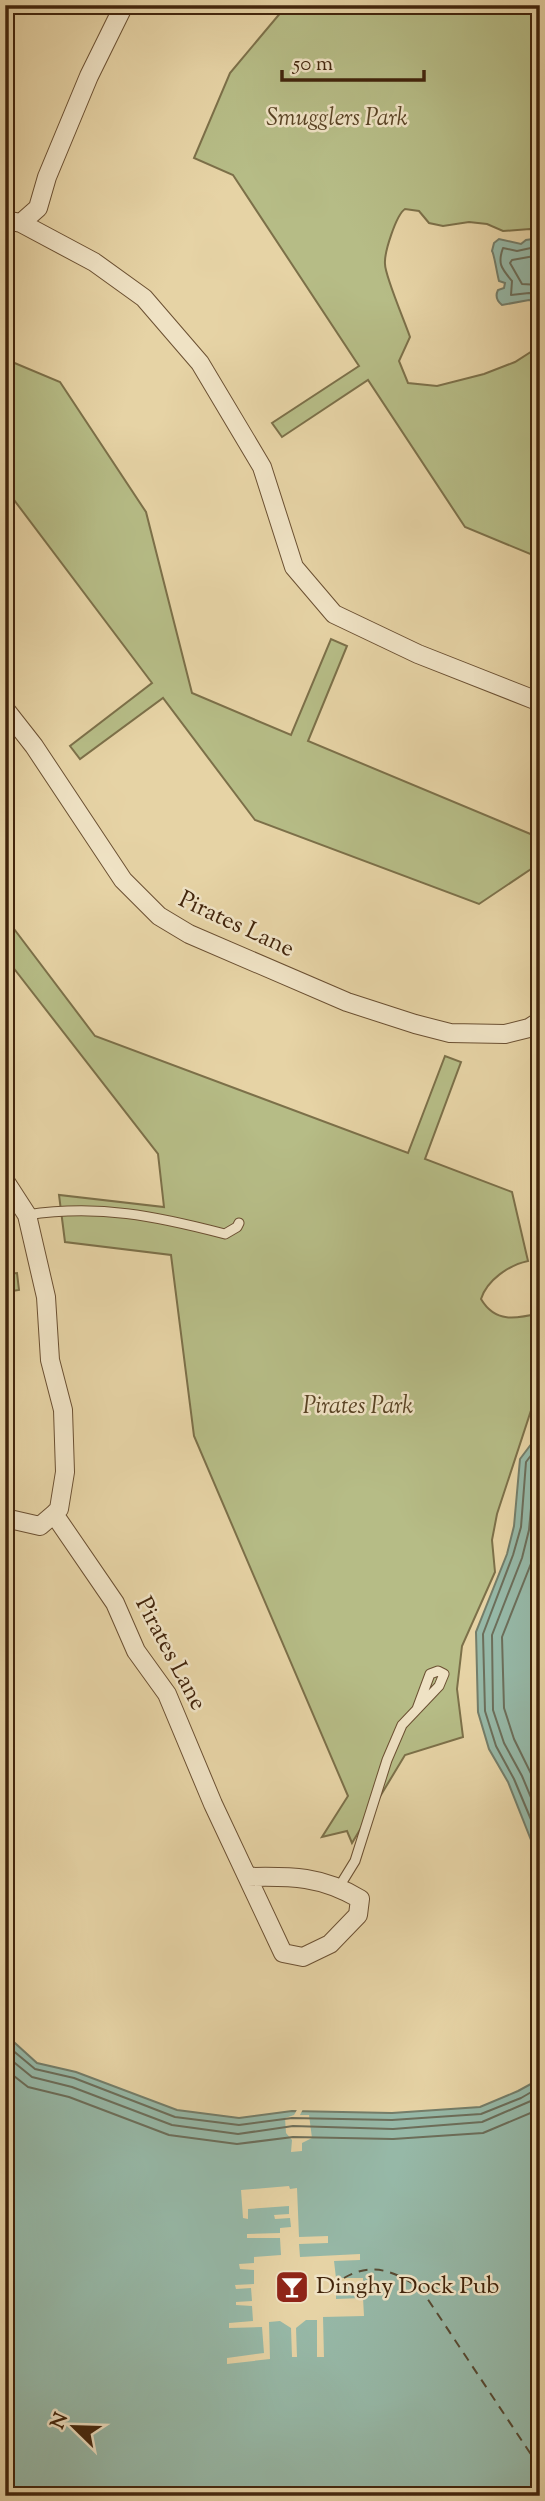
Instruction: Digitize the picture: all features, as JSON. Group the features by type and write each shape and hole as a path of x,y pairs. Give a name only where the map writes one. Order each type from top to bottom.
{"street":[{"path":"13,222 38,208 47,177 89,76 124,5"},
{"path":"13,222 94,262 145,298 200,363 262,467 294,567 334,614 418,654 540,702"},
{"name":"Pirates Lane","path":"5,709 34,746 122,880 159,916 189,934 347,1002 450,1033 505,1034 529,1028 540,1021"},
{"path":"5,1181 27,1216 46,1297 51,1360 63,1410 65,1472 59,1509 40,1526 5,1518"},
{"name":"Pirates Lane","path":"54,1514 115,1603 136,1651 167,1694 213,1804 283,1953 303,1957 330,1944 358,1915 360,1899 339,1887"},
{"path":"248,1877 302,1877 339,1887"}],"lane":[{"path":"27,1216 51,1212 108,1210 144,1214 225,1234 239,1223"},
{"path":"339,1887 355,1861 387,1760 402,1725 417,1709"}],"green space":[{"name":"Smugglers Park","path":"287,5 540,5 540,231 503,231 487,224 469,222 443,226 429,223 419,211 405,209 391,235 385,264 410,337 399,361 408,383 437,386 484,374 515,362 540,346 540,558 465,527 368,380 282,437 272,423 359,366 233,175 194,158 230,73"},
{"path":"5,359 60,382 146,512 192,693 291,735 331,639 347,646 308,741 540,838 540,863 479,904 255,820 163,698 80,759 70,746 152,683 5,488"},
{"name":"Pirates Park","path":"5,917 95,1036 408,1153 445,1056 461,1062 425,1159 512,1192 528,1261 500,1274 488,1286 481,1299 499,1316 514,1318 540,1313 540,1383 497,1514 492,1540 495,1572 462,1646 457,1689 463,1737 405,1755 352,1843 347,1831 322,1837 348,1796 194,1436 171,1255 65,1242 59,1195 164,1207 158,1154 5,957"},
{"path":"17,1273 19,1290 5,1292 5,1274"}],"water":[{"path":"540,238 540,302 529,300 502,305 497,294 498,290 504,288 505,283 499,281 492,251 494,243 499,239 521,244 526,240"},
{"path":"540,1351 540,1851 533,1845 508,1782 489,1749 478,1712 476,1632 507,1554 514,1526 520,1459 532,1443 535,1372"},
{"path":"5,2034 37,2063 76,2072 177,2110 239,2118 292,2111 392,2113 480,2107 540,2079 540,2496 5,2496"}],"pier":[{"path":"298,2108 303,2109 300,2115 309,2115 312,2138 302,2143 302,2151 291,2152 292,2140 286,2133 285,2118 294,2115"},
{"path":"289,2186 290,2189 297,2188 299,2237 328,2236 328,2243 299,2244 300,2257 360,2254 360,2260 334,2261 336,2278 363,2278 363,2284 336,2286 336,2299 363,2298 364,2316 323,2317 324,2357 317,2357 317,2320 306,2320 296,2328 297,2357 292,2357 291,2328 280,2321 269,2322 270,2359 227,2364 227,2358 264,2353 262,2327 229,2328 229,2323 253,2321 252,2306 236,2305 236,2302 252,2301 251,2288 236,2289 235,2285 254,2284 254,2270 240,2269 239,2264 254,2263 254,2257 281,2255 280,2238 247,2238 247,2234 280,2233 280,2228 291,2227 290,2218 275,2219 274,2215 289,2214 289,2206 248,2209 248,2219 243,2218 241,2190"}],"ferry route":[{"path":"344,2278 365,2270 384,2271 421,2289 540,2468"}],"place":[{"name":"Dinghy Dock Pub","path":"292,2287"}]}
